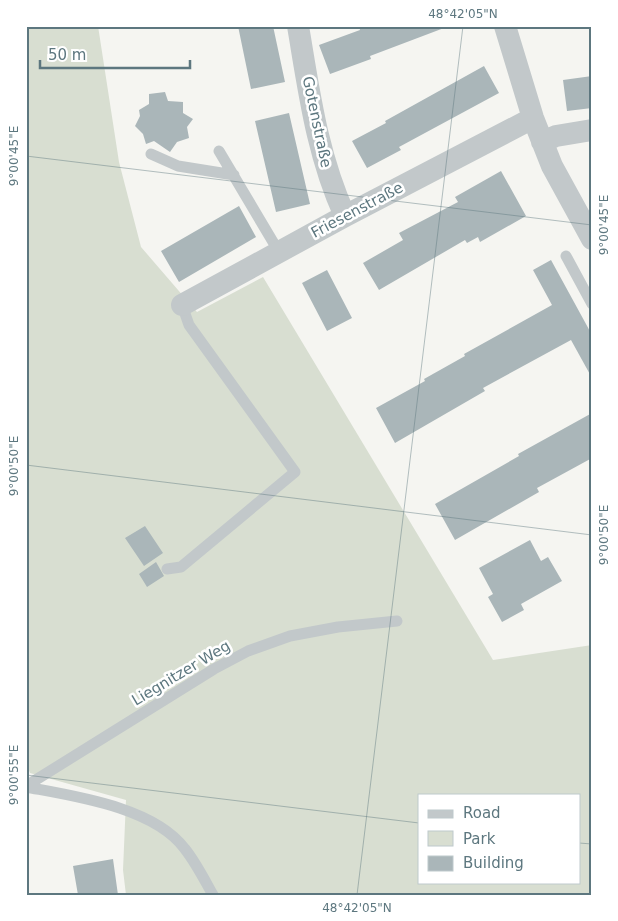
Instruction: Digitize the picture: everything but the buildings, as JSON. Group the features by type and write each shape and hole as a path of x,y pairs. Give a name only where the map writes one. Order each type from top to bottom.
{"street":[{"name":"Gotenstraße","path":"298,26 317,138 334,192 345,216"},
{"path":"505,26 532,118 552,166 592,239"},
{"name":"Friesenstraße","path":"182,305 345,216 532,118"},
{"path":"542,142 556,136 592,130"}],"lane":[{"path":"220,151 279,252"},
{"path":"151,154 178,166 234,175"},
{"path":"566,256 592,304"},
{"path":"167,569 181,567 296,472 189,325 182,305"},
{"name":"Liegnitzer Weg","path":"26,787 214,669 248,651 290,636 338,627 397,621"},
{"path":"26,787 88,798 133,812 164,830 184,847 213,895"}],"green space":[{"path":"28,26 98,26 119,162 141,247 197,312 263,277 493,660 592,645 592,895 126,895 123,870 126,800 30,773 26,763"}]}
